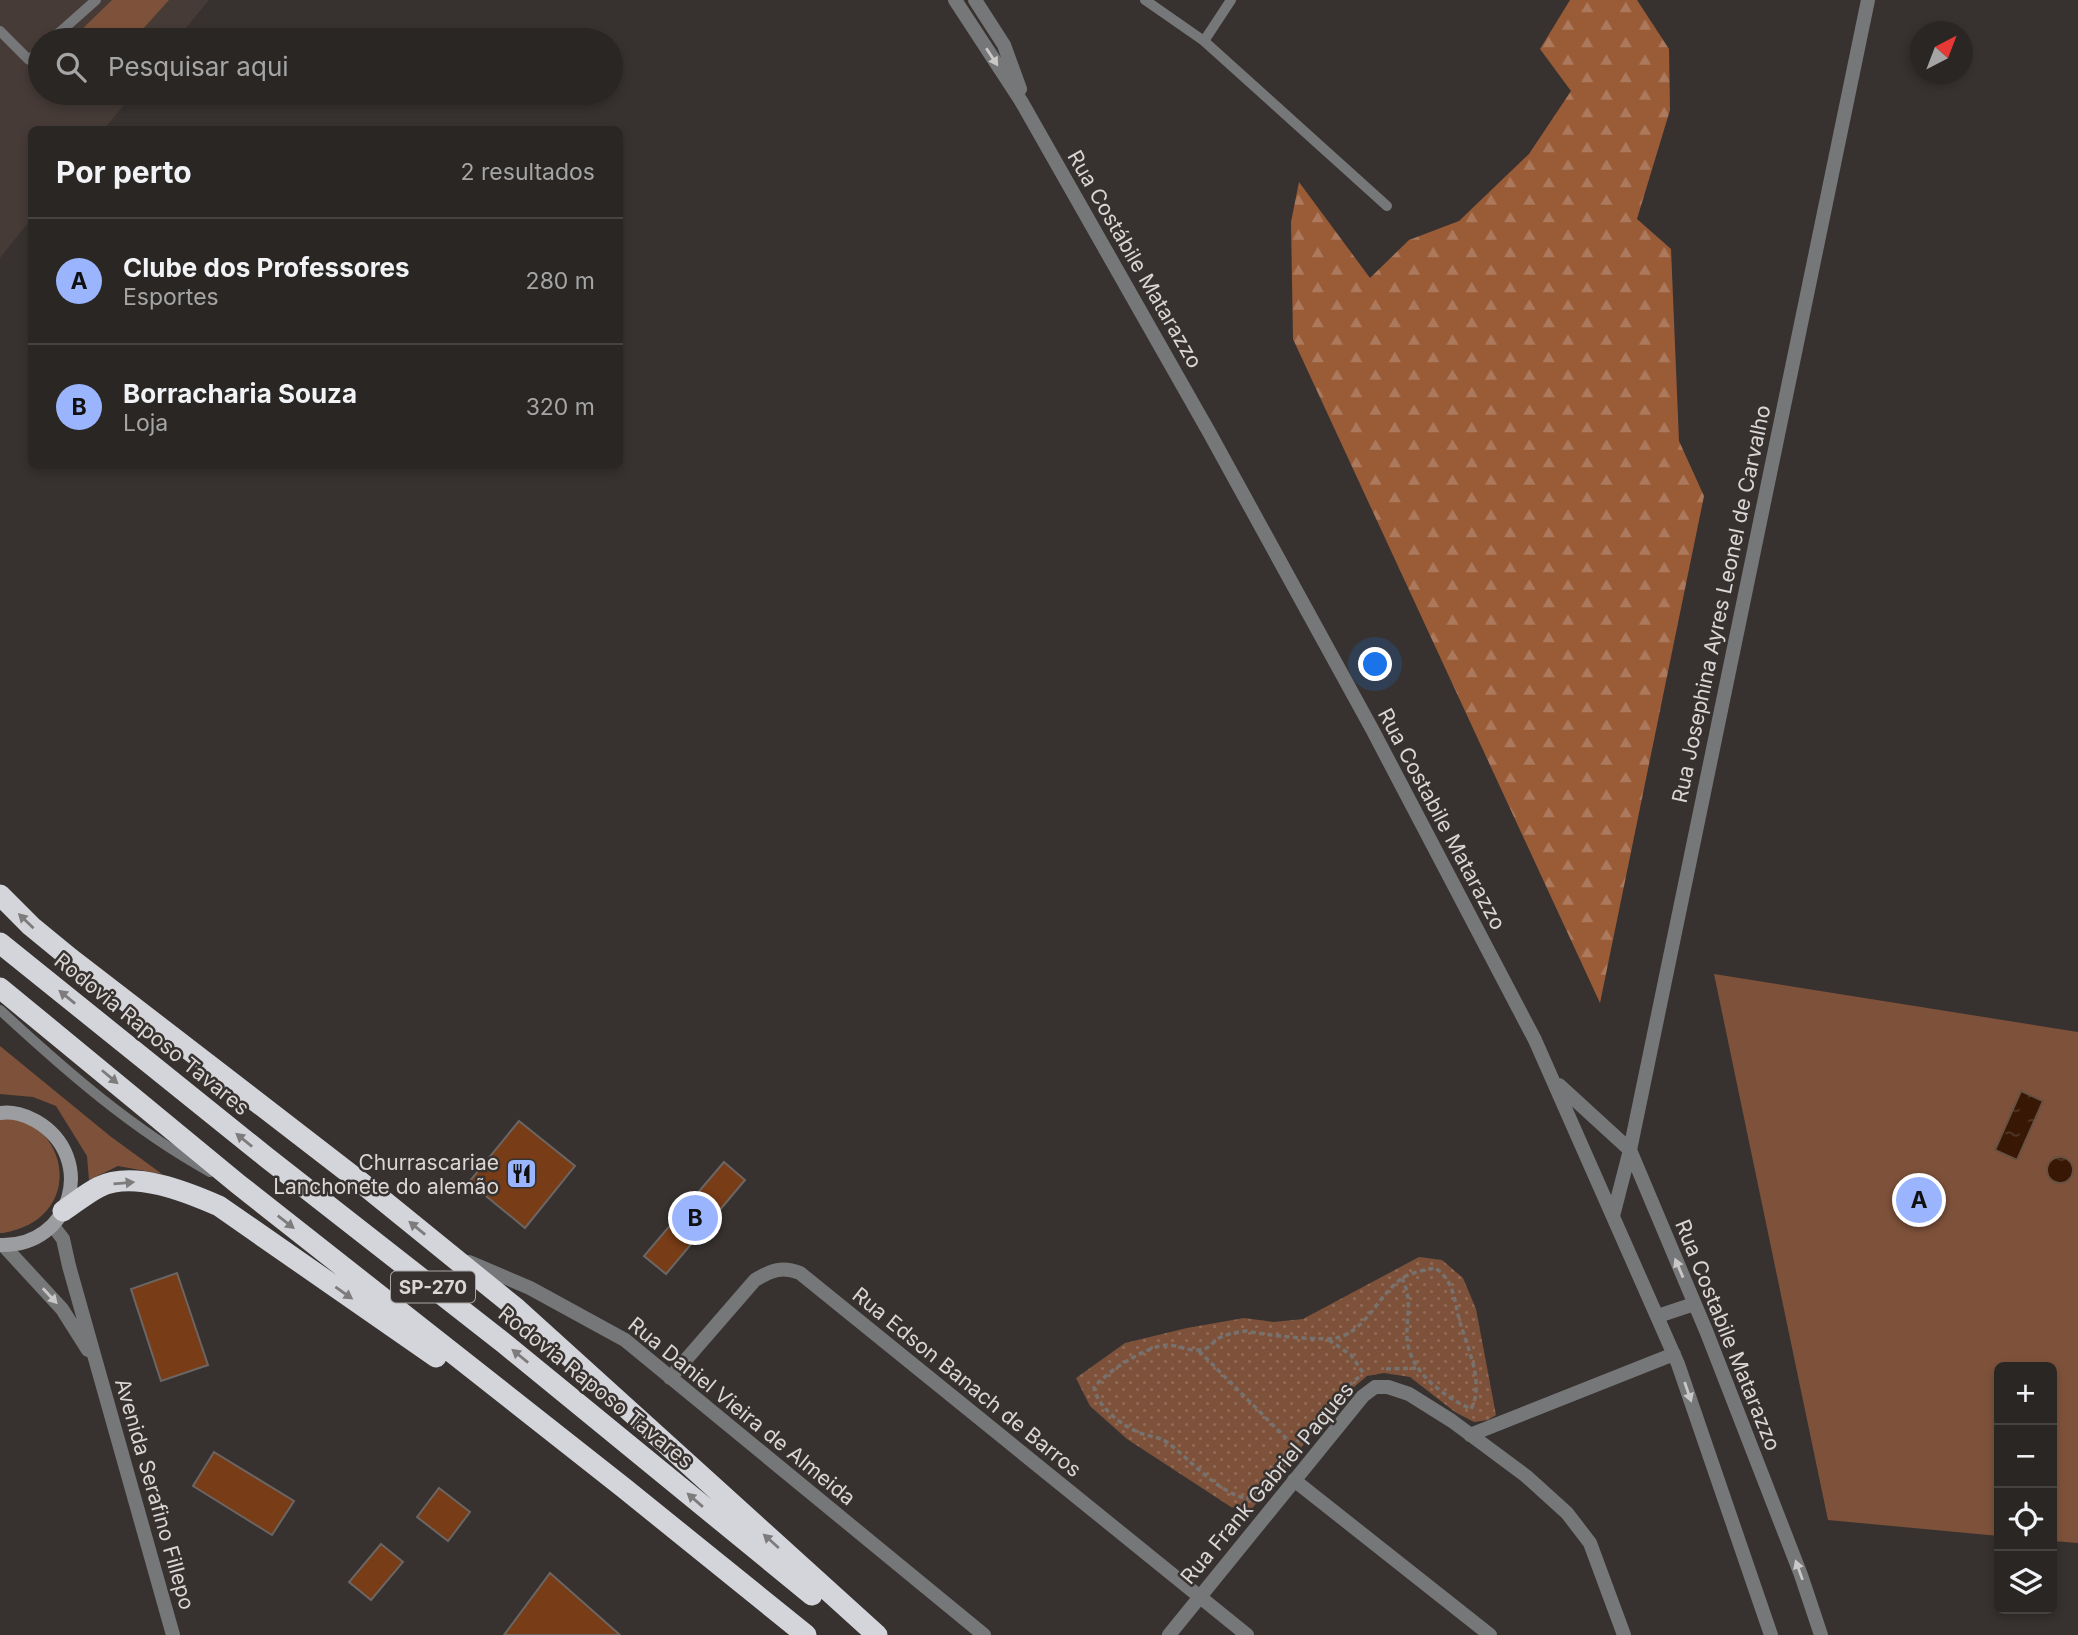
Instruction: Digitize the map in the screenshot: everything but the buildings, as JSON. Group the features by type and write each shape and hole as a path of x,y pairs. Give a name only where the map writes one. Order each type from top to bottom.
{"highway":[{"path":"0,895 31,926 358,1180 517,1309 877,1635"},
{"name":"Rodovia Raposo Tavares","path":"0,943 266,1157 505,1344 734,1533 863,1635"},
{"name":"SP-270","path":"0,988 254,1196 806,1635"},
{"path":"58,1218 101,1186 130,1181 163,1184 219,1206 438,1358 674,1543 764,1601"}],"main road":[{"path":"0,1113 28,1116 48,1128 62,1145 71,1167 71,1189 58,1218 30,1240 2,1245"}],"street":[{"name":"Rua Costábile Matarazzo","path":"955,0 1032,121 1202,420 1269,544"},
{"path":"975,0 1004,45 1032,121"},
{"name":"Rua Josephina Ayres Leonel de Carvalho","path":"1613,1216 1630,1150 1868,0"},
{"name":"Rua Costabile Matarazzo","path":"1269,544 1391,766 1535,1040 1674,1354 1771,1635"},
{"name":"Rua Costabile Matarazzo","path":"1553,1080 1630,1150 1801,1575 1821,1635"},
{"name":"Avenida Serafino Fillepo","path":"58,1218 69,1266 173,1635"},
{"name":"Avenida Serafino Fillepo","path":"2,1245 62,1309 97,1365"},
{"name":"Rua Daniel Vieira de Almeida","path":"451,1255 530,1288 625,1340 984,1635"},
{"name":"Rua Edson Banach de Barros","path":"670,1378 755,1280 771,1271 786,1268 800,1273 1247,1635"},
{"path":"1657,1317 1694,1304"},
{"path":"1470,1434 1674,1354"},
{"name":"Rua Frank Gabriel Paques","path":"1169,1635 1363,1396 1376,1387 1388,1387 1409,1394 1470,1434"},
{"path":"1470,1434 1526,1476 1567,1513 1590,1544 1623,1635"},
{"path":"1294,1480 1490,1635"}],"lane":[{"path":"64,28 96,0"},
{"path":"1145,0 1204,41 1387,206"},
{"path":"1204,41 1231,0"},
{"path":"0,31 28,59"},
{"path":"0,1010 65,1070 155,1139 254,1196"}],"path":[{"path":"1370,1371 1352,1381 1335,1397 1247,1499 1238,1497 1218,1485 1165,1441 1126,1425 1106,1409 1095,1396 1094,1388 1109,1371 1151,1348 1167,1345 1199,1350 1210,1347 1219,1338 1247,1331 1327,1339 1341,1337 1359,1324 1394,1284 1407,1275 1436,1268 1444,1274 1454,1294 1475,1376 1476,1401 1471,1409 1451,1397 1416,1368 1410,1356 1407,1338 1409,1295 1402,1279"},
{"path":"1327,1339 1351,1355 1364,1374"},
{"path":"1199,1350 1310,1460"},
{"path":"1382,1370 1416,1368"}],"shaded area":[{"path":"0,0 209,0 186,28 28,28 28,105 124,105 106,126 28,126 28,223 0,258"},
{"path":"112,0 169,0 144,28 83,28"},
{"path":"1714,974 2078,1032 2078,1543 2057,1541 2057,1362 1994,1362 1994,1536 1828,1520"},
{"path":"0,1046 110,1136 162,1174 118,1166 89,1180 87,1156 56,1106 33,1097 0,1094"},
{"path":"0,1118 23,1121 41,1132 53,1149 59,1168 58,1189 49,1208 31,1224 3,1233 0,1233"},
{"path":"1419,1257 1442,1260 1463,1278 1476,1309 1496,1415 1488,1420 1474,1422 1455,1412 1410,1377 1384,1373 1367,1376 1341,1398 1250,1511 1231,1507 1127,1439 1090,1406 1076,1378 1125,1343 1244,1318 1274,1322 1303,1319"}],"green space":[{"path":"1570,0 1637,0 1669,49 1670,110 1637,219 1671,249 1679,441 1704,496 1600,1003 1293,339 1291,222 1299,182 1370,278 1409,240 1459,221 1529,154 1571,91 1540,49"}],"water":[{"path":"2021,1091 2043,1101 2017,1160 1995,1150"},
{"path":"2060,1157 2069,1161 2073,1170 2069,1179 2060,1183 2051,1179 2047,1170 2051,1161"}],"place":[{"name":"Churrascariae Lanchonete do alemão","path":"522,1174"},
{"name":"Clube dos Professores","path":"1919,1200"},
{"name":"Borracharia Souza","path":"695,1218"}]}
